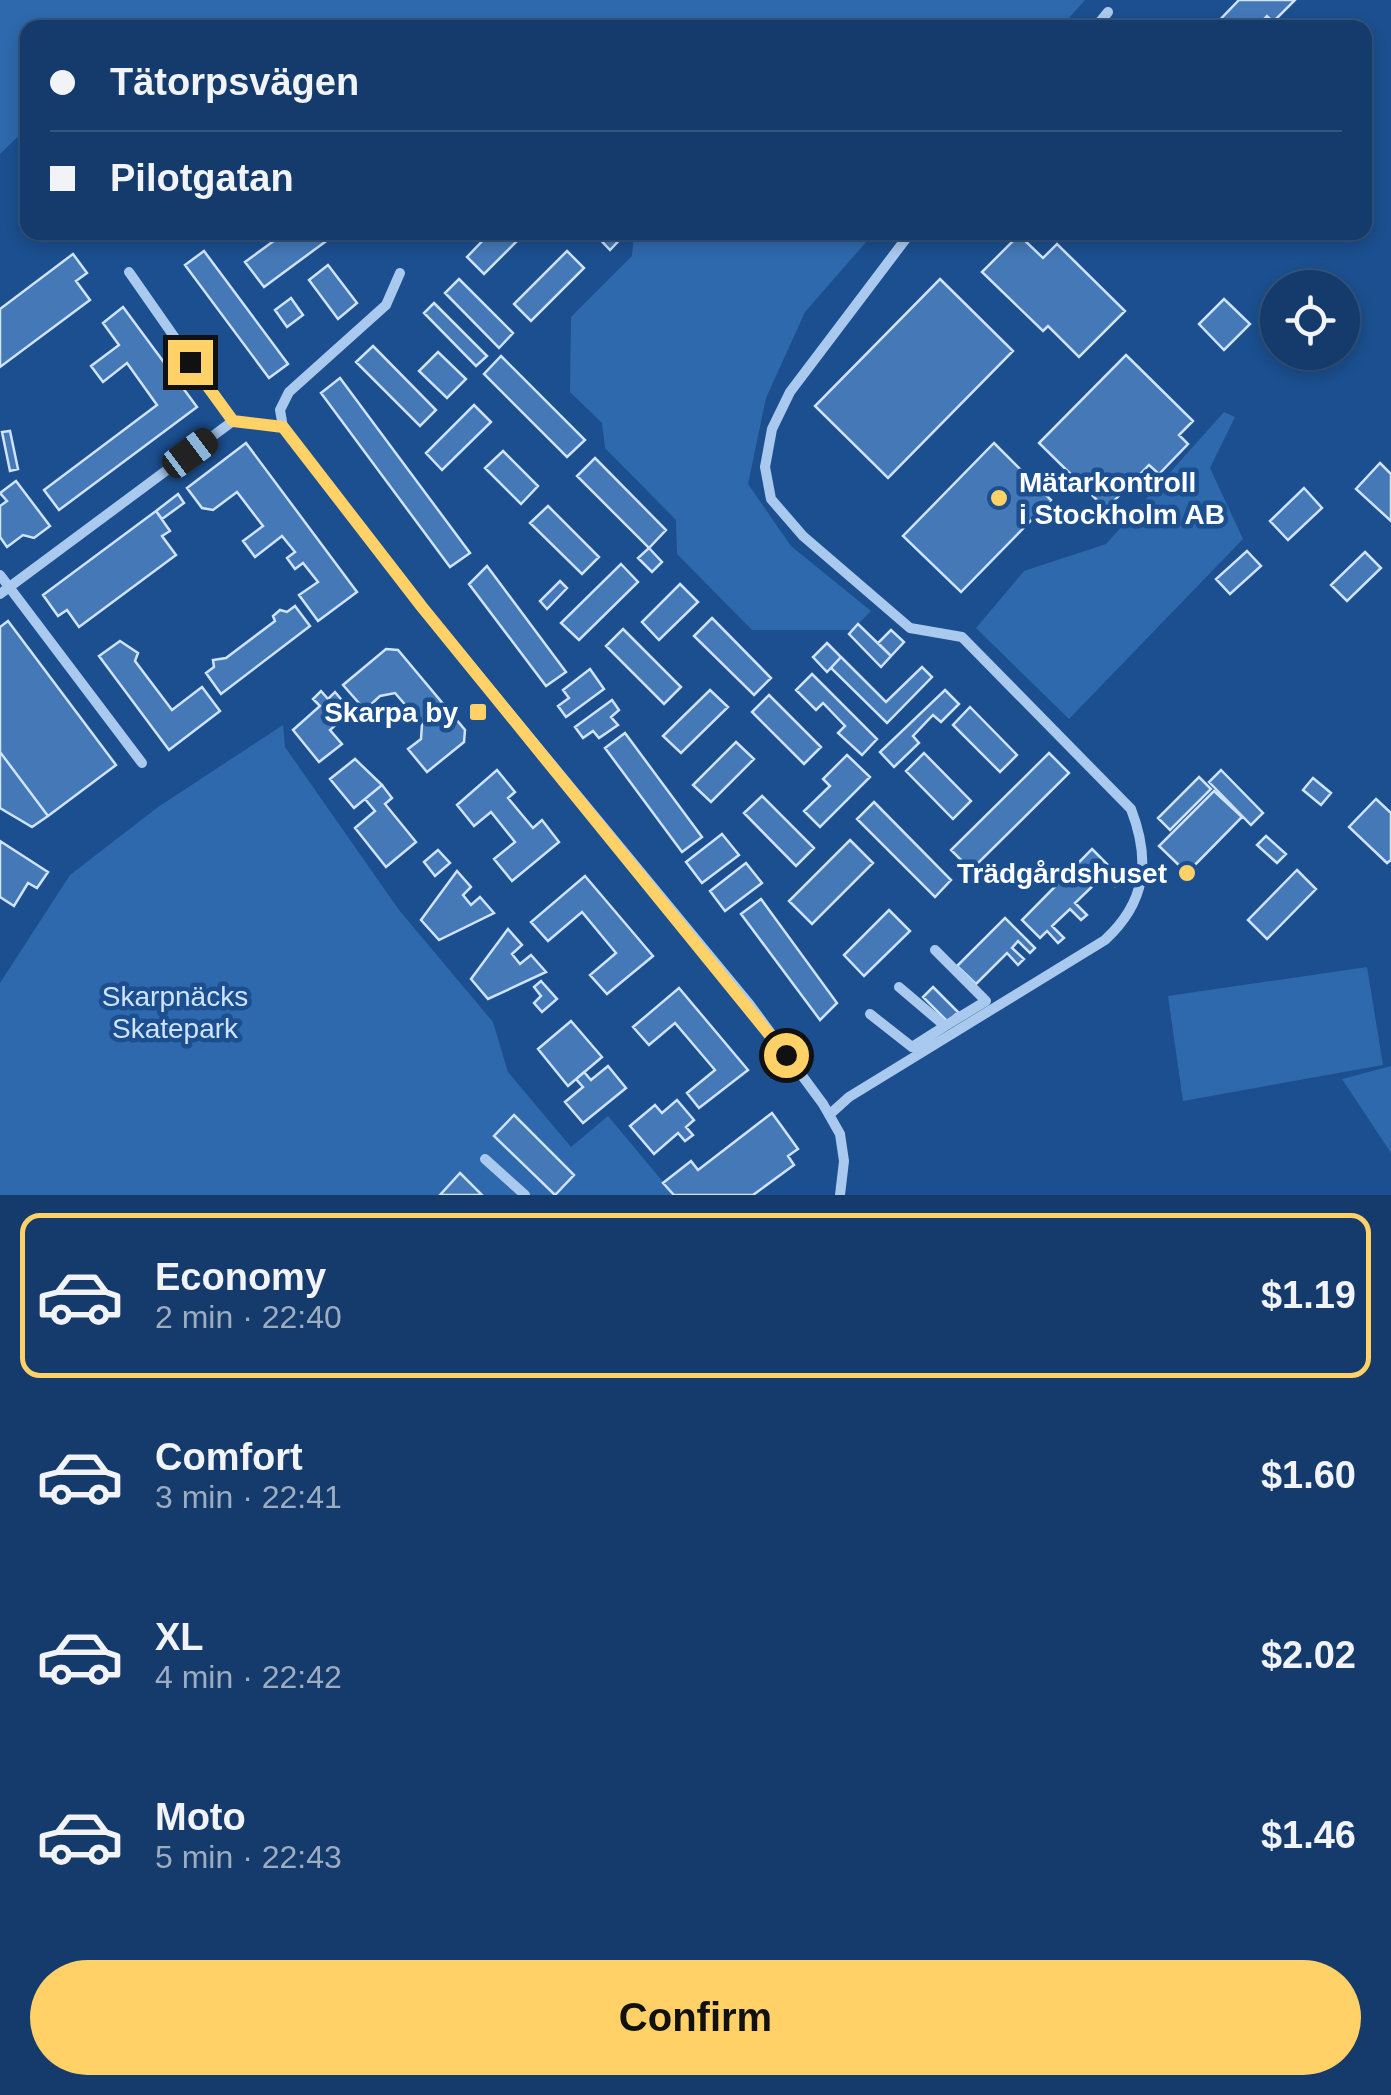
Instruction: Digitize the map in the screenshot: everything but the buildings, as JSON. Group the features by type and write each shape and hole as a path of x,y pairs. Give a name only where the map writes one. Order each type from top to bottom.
{"street":[{"path":"1102,20 1108,12"},
{"path":"829,1115 850,1098 1105,940 1124,922 1144,874 1142,838 1131,810 1042,715 962,637 910,628 803,536 771,500 764,467 772,429 790,392 905,240"},
{"path":"129,272 233,421"},
{"path":"400,273 386,304 288,392 280,410 283,427 434,622 750,1005 840,1134 844,1161 840,1195"},
{"path":"5,591 233,421 283,427"},
{"path":"0,575 5,591 142,763"},
{"path":"870,1014 912,1048 986,1002 935,950"},
{"path":"899,987 945,1026"},
{"path":"485,1159 525,1195"}],"green space":[{"path":"0,0 1085,0 1067,20 20,20 20,135 0,154"},
{"path":"633,240 868,240 805,312 766,398 748,484 791,546 871,611 852,630 752,630 677,554 676,520 605,448 602,423 570,392 571,317 632,256"},
{"path":"1224,412 1235,417 1210,468 1243,539 1069,719 976,628 1024,571 1106,544"},
{"name":"Skarpnäcks Skatepark","path":"283,725 285,747 399,910 493,1022 508,1072 571,1147 608,1116 674,1195 0,1195 0,983 70,875 158,807"},
{"path":"1367,967 1383,1065 1183,1101 1168,996"},
{"path":"1391,1066 1391,1153 1342,1079"}],"place":[{"name":"Mätarkontroll i Stockholm AB","path":"999,498"},
{"name":"Skarpa by","path":"478,712"},
{"name":"Trädgårdshuset","path":"1187,873"}],"route":[{"path":"190,362 233,421 283,427 422,607 750,1005 786,1055"}]}
